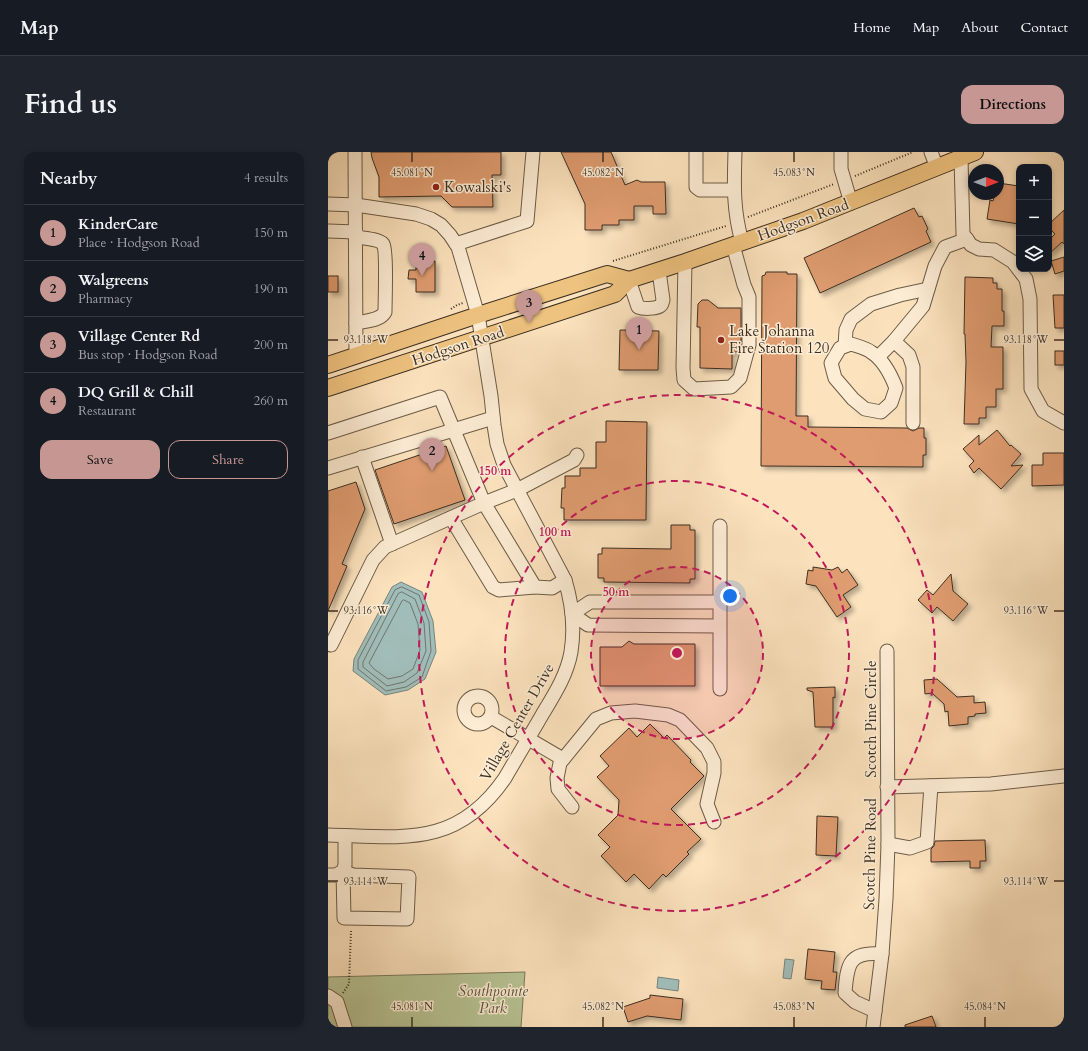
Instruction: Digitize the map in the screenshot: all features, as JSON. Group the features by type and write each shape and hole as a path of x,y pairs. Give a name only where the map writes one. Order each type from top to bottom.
{"main road":[{"name":"Hodgson Road","path":"328,388 615,294 628,280 738,244 851,202 968,155"},
{"name":"Hodgson Road","path":"328,365 607,274 628,280"}],"street":[{"path":"356,152 356,355"},
{"path":"456,244 526,221 533,152"},
{"path":"696,152 696,187 700,190 734,190"},
{"path":"685,262 684,380 694,389 731,387 740,378 749,345 750,297 744,285 738,244 734,190 735,152"},
{"path":"841,152 841,169 851,202"},
{"path":"931,152 937,168"},
{"path":"968,155 963,234 971,245 979,249 994,250 1013,262 1026,279 1030,299 1031,389 1043,411 1064,422"},
{"name":"Village Center Drive","path":"328,204 356,205 416,214 431,219 441,225 456,244 465,268 478,315 497,444 504,465 564,580 570,596 573,634 567,669 558,687 495,792 471,815 456,824 420,836 398,837 328,835"},
{"path":"328,230 379,241 383,244 385,249 385,312 383,316 374,320 356,323"},
{"path":"878,357 924,306 935,266 945,247 967,239"},
{"path":"628,280 638,307 659,306 662,304 663,300 659,271"},
{"path":"845,346 846,330 850,318 871,304 900,295 928,289"},
{"path":"894,341 909,356 913,367 913,423"},
{"path":"850,344 870,351 878,357 891,374 896,388 891,403 882,412 865,409 853,399 835,378 831,363 840,348 850,344"},
{"path":"328,433 440,397 484,503 535,587"},
{"path":"328,468 493,418"},
{"path":"332,645 373,560 385,547 517,490 574,460 577,455"},
{"path":"362,457 392,544"},
{"path":"451,518 494,587 499,590 535,587 552,588 564,580"},
{"path":"720,526 720,689"},
{"path":"720,602 590,602 572,614 588,626 720,626"},
{"name":"Scotch Pine Circle","path":"887,651 887,787"},
{"path":"572,807 558,789 560,763 596,719 611,713 635,711 668,715 680,720 707,748 714,762 714,773 707,804 714,822"},
{"path":"491,718 563,759"},
{"name":"Scotch Pine Road","path":"873,1027 882,954 886,899 888,844 887,787 991,784 1064,776"},
{"path":"888,844 910,848 927,842 931,786"},
{"path":"328,874 336,875 343,871 354,875 409,877 407,919 344,918 343,871 345,865 345,836"},
{"path":"875,1011 855,1002 845,993 846,973 854,959 867,953 882,954"},
{"path":"333,999 345,1027"}],"path":[{"path":"852,177 913,152"},
{"path":"742,220 834,184"},
{"path":"333,999 349,984 352,918"}],"green space":[{"name":"Southpointe Park","path":"525,972 521,1027 328,1027 328,977"}],"water":[{"path":"401,582 422,592 433,621 436,652 425,679 408,690 385,695 353,671 354,659 392,587"},
{"path":"785,959 794,960 791,979 783,978"},
{"path":"658,977 679,980 678,991 657,988"}],"building":[{"name":"Kowalski's","path":"371,152 501,152 501,175 492,175 493,207 452,207 441,196 379,197 379,177"},
{"path":"561,152 611,152 625,185 637,180 641,182 665,182 666,214 653,214 653,206 634,206 634,220 619,220 619,225 602,225 602,230 585,230 585,204"},
{"path":"1004,184 1016,186 1016,224 987,219 990,200 1004,200"},
{"path":"914,208 919,217 922,216 928,229 926,231 931,242 820,293 804,258"},
{"path":"1064,210 1064,244 1062,242 1052,251 1052,237 1055,234 1052,231 1052,221"},
{"path":"1064,257 1064,271 1055,274 1052,261"},
{"path":"416,261 435,261 435,292 416,292 416,279 408,279 409,270 416,270"},
{"path":"766,272 787,272 787,274 797,274 796,416 808,416 808,427 907,428 913,431 919,428 924,428 924,438 926,438 926,455 923,455 923,467 761,466 762,276 765,275"},
{"path":"328,276 338,276 338,292 328,292"},
{"path":"965,277 993,278 993,283 997,283 997,289 1002,289 1004,326 992,326 991,347 1003,347 1003,389 996,389 996,407 986,407 986,418 979,418 979,424 964,424 966,362 964,334"},
{"path":"1053,295 1064,295 1064,328 1055,328"},
{"name":"Lake Johanna Fire Station 120","path":"702,300 708,300 718,308 741,308 741,344 739,352 732,352 732,369 700,368 700,327 697,327 698,304"},
{"path":"620,330 659,331 658,370 619,370"},
{"path":"1055,351 1064,351 1064,365 1055,365"},
{"path":"606,421 647,422 646,520 564,520 564,508 561,508 562,488 565,488 565,476 580,476 580,468 596,468 596,442 606,442"},
{"path":"997,430 1010,446 1011,445 1021,454 1011,466 1023,465 1001,489 979,468 974,473 969,466 974,461 963,449 979,435 979,445"},
{"path":"446,446 465,500 394,524 375,470"},
{"path":"1043,453 1064,453 1064,485 1032,486 1032,465 1043,465"},
{"path":"356,482 365,509 342,564 347,566 328,611 328,491"},
{"path":"671,525 690,525 690,530 695,530 695,579 690,579 690,583 604,582 604,578 598,578 598,554 602,554 602,548 671,549"},
{"path":"813,567 832,570 838,567 842,573 847,569 858,585 843,595 851,607 837,617 816,586 806,584 808,570 813,571"},
{"path":"951,574 953,591 968,604 953,621 937,607 932,613 918,600 927,590 933,595"},
{"path":"629,641 634,644 695,644 695,686 600,686 600,647 622,647"},
{"path":"937,679 957,697 974,696 974,703 985,702 986,713 975,714 975,716 968,717 968,724 949,726 948,711 945,712 944,704 932,693 925,694 924,680"},
{"path":"835,687 835,698 833,697 833,727 815,727 813,692 807,690 807,688"},
{"path":"650,724 664,738 667,735 704,776 671,809 701,839 687,852 689,854 666,877 663,874 649,889 634,874 626,882 601,856 610,847 598,835 618,815 619,800 597,777 609,766 600,756 629,728 637,737"},
{"path":"817,816 838,817 836,856 816,855"},
{"path":"985,840 986,861 980,861 980,868 970,868 970,861 931,862 931,849 934,846 935,841"},
{"path":"808,949 835,952 833,972 837,972 835,990 821,989 822,981 805,979"},
{"path":"650,995 683,999 681,1020 647,1016 628,1022 623,1007 650,998"},
{"path":"932,1016 936,1027 905,1027 905,1025"}],"place":[{"name":"Kowalski's","path":"436,187"},
{"name":"DQ Grill & Chill","path":"422,276"},
{"name":"Village Center Rd","path":"529,323"},
{"name":"Lake Johanna Fire Station 120","path":"721,340"},
{"name":"KinderCare","path":"639,350"},
{"name":"Walgreens","path":"432,471"}]}
